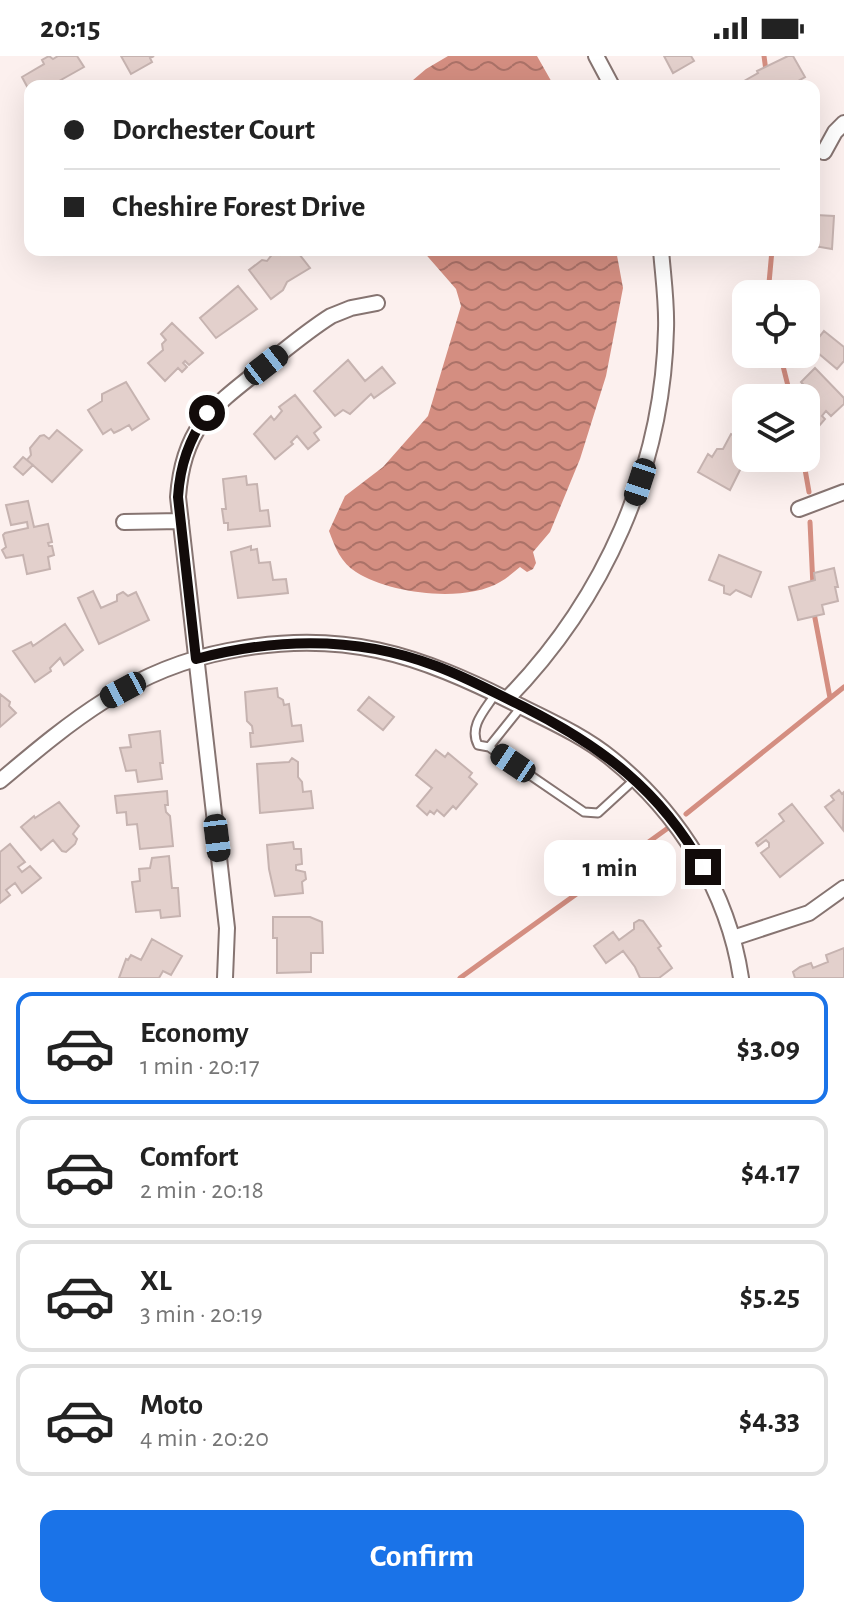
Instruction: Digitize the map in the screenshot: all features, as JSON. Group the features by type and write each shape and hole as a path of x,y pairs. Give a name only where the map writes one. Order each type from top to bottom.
{"street":[{"path":"596,56 609,80"},
{"path":"824,152 844,123"},
{"path":"501,696 548,653 585,601 633,503 647,462 662,381 666,318 661,256"},
{"path":"225,978 227,928 178,497 179,477 187,449 207,413 314,327 351,308 377,303"},
{"path":"799,509 844,492"},
{"path":"124,522 181,521"},
{"path":"0,781 73,720 101,701 154,674 196,659 225,651 285,643 353,645 383,650 433,665 522,706 579,736 635,780 673,820 712,884 733,938 741,978"},
{"path":"733,938 809,913 844,888"}],"lane":[{"path":"501,696 474,729 478,745 489,747 584,812 598,813 635,780"},
{"path":"489,747 522,706"}],"water":[{"path":"448,56 537,56 551,80 413,80"},
{"path":"427,256 617,256 623,288 606,376 580,459 550,532 533,552 536,563 533,569 527,572 520,567 485,589 428,593 388,586 356,572 342,559 329,531 345,496 383,467 428,416 461,306 456,289"}],"building":[{"path":"49,56 53,59 77,56 84,67 61,80 24,81 22,77 44,64 42,60"},
{"path":"121,56 154,56 150,58 152,62 131,74"},
{"path":"664,56 691,56 694,61 673,73"},
{"path":"793,56 805,77 800,80 746,80 757,71"},
{"path":"820,215 834,216 832,249 820,247"},
{"path":"271,256 301,256 310,268 287,282 283,290 271,299 249,270 262,260 267,261"},
{"path":"238,286 257,309 216,338 200,318"},
{"path":"172,323 203,353 189,365 185,361 183,363 187,367 182,372 178,368 165,381 148,363 163,350 162,344 166,340 161,334"},
{"path":"824,331 844,347 844,361 837,369 820,355 820,336"},
{"path":"348,360 365,381 382,367 395,383 374,398 371,394 350,414 343,410 335,416 314,391"},
{"path":"815,368 844,398 844,404 831,416 826,411 820,425 820,384 801,382"},
{"path":"126,382 149,419 132,430 129,425 114,433 111,429 103,434 88,410 102,401 102,394"},
{"path":"295,395 321,427 314,433 319,440 308,449 297,436 291,442 293,444 275,459 254,434 271,416 274,420 282,411 279,407"},
{"path":"57,430 82,450 52,482 27,460 31,455 30,448 40,436 49,439"},
{"path":"731,434 732,472 739,472 730,490 698,472 708,454 712,457 717,449 723,449"},
{"path":"23,457 33,465 23,475 14,467"},
{"path":"246,476 247,485 257,484 260,511 268,510 270,526 228,530 222,509 226,509 223,479"},
{"path":"28,501 34,527 48,524 52,542 48,543 54,555 48,557 50,569 27,574 23,555 6,558 2,550 6,547 5,533 28,528 27,522 11,525 6,505"},
{"path":"251,546 251,550 257,549 259,563 270,562 273,580 286,579 288,593 238,598 231,552"},
{"path":"719,555 761,572 751,597 736,590 730,595 724,593 724,586 709,580"},
{"path":"834,568 838,601 822,605 824,614 798,620 789,587 815,580 814,573"},
{"path":"93,591 101,608 117,601 117,595 123,592 128,596 136,592 149,620 99,644 78,598"},
{"path":"65,624 83,650 64,665 60,658 50,668 51,671 35,682 13,651 31,642 33,646"},
{"path":"277,688 278,697 284,705 289,704 292,726 301,725 303,741 251,747 250,733 253,733 247,721 245,692"},
{"path":"0,694 10,702 9,706 16,713 0,727"},
{"path":"369,697 394,717 383,730 358,710"},
{"path":"160,731 162,779 138,782 136,770 126,771 120,748 131,747 129,735"},
{"path":"436,750 445,757 448,753 472,773 469,777 477,784 456,809 453,806 444,816 437,810 427,815 417,806 432,788 416,775"},
{"path":"292,758 298,762 298,777 303,792 311,791 313,808 260,813 257,764 289,762"},
{"path":"839,790 842,794 844,792 843,830 825,807 834,800 831,796"},
{"path":"167,791 168,805 165,805 170,816 173,846 140,849 137,824 127,825 126,812 117,813 115,796"},
{"path":"59,802 79,826 73,834 77,839 66,852 53,840 41,850 21,827"},
{"path":"792,804 823,843 780,877 761,853 769,847 769,843 766,840 758,846 756,843 784,821 779,814"},
{"path":"293,842 294,849 301,849 302,864 296,865 296,870 305,872 303,893 275,896 267,845"},
{"path":"10,844 25,862 18,867 22,872 30,866 41,878 22,893 15,883 6,890 10,895 0,903 0,852"},
{"path":"169,856 172,888 178,888 180,916 161,918 160,910 136,912 132,882 140,881 139,869 150,868 152,858"},
{"path":"273,917 310,917 322,922 323,953 311,953 311,972 277,973 277,938 273,938"},
{"path":"643,921 661,946 658,948 672,968 659,978 640,978 623,951 606,963 594,946 613,932 619,940 634,929 634,923"},
{"path":"152,939 182,956 171,975 163,971 159,978 119,978 126,959 131,955 141,960"},
{"path":"844,948 844,978 795,978 793,972 800,967 811,963 813,968 828,962 826,955"}],"waterway":[{"path":"764,56 766,71"},
{"path":"769,280 771,256"},
{"path":"784,368 788,384"},
{"path":"805,472 809,492"},
{"path":"810,522 813,587"},
{"path":"814,613 830,698"},
{"path":"686,814 844,687"},
{"path":"460,978 668,828"}],"route":[{"path":"207,413 187,449 179,477 178,497 196,659 261,645 353,645 383,650 433,665 477,683 579,736 612,759 673,820 703,867"}]}
